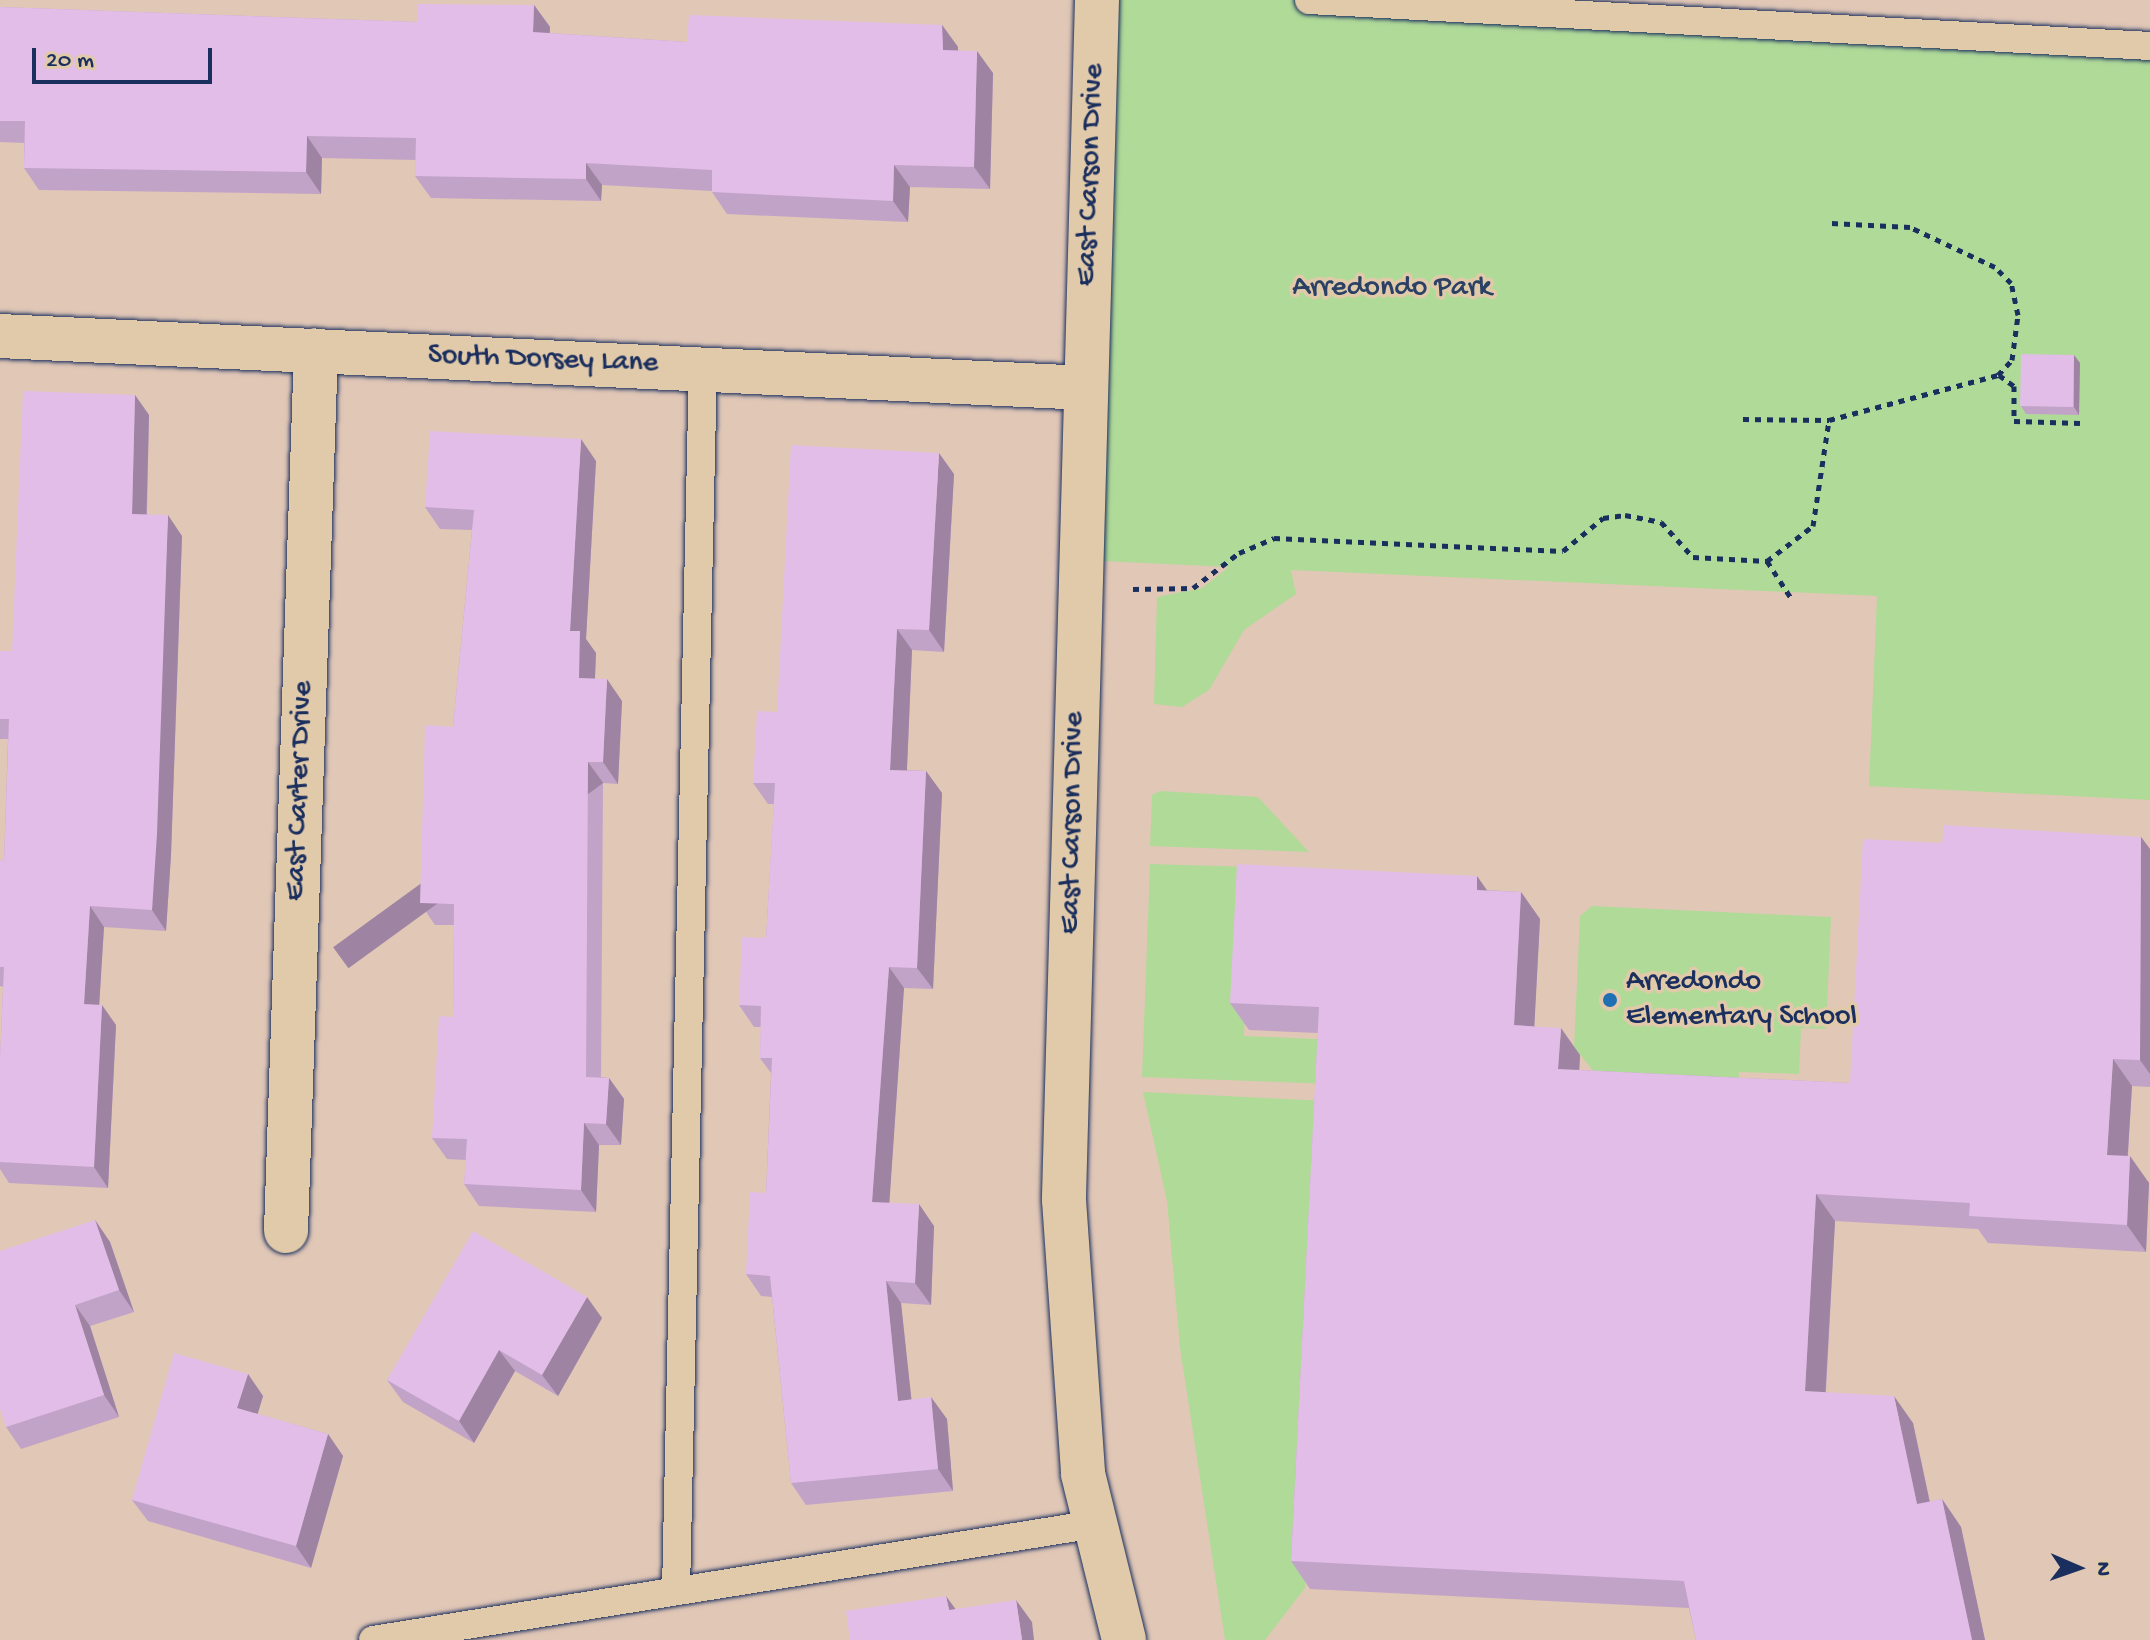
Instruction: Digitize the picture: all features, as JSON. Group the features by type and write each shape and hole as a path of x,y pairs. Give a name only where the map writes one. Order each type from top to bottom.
{"street":[{"name":"East Carson Drive","path":"1097,0 1064,1200 1083,1474 1124,1640"},
{"name":"South Dorsey Lane","path":"0,336 703,367 1086,388"},
{"name":"East Carter Drive","path":"286,1231 316,351"}],"lane":[{"path":"1309,0 2150,46"},
{"path":"676,1591 703,367"},
{"path":"373,1640 1096,1524"}],"path":[{"path":"1743,419 1829,420 1998,375 2012,360 2018,315 2011,283 1995,267 1910,227 1831,223"},
{"path":"1998,375 2014,386 2014,421 2080,423"},
{"path":"1080,586 1193,588 1239,553 1274,538 1563,551 1603,518 1625,515 1661,522 1693,557 1767,561 1813,526 1829,420"},
{"path":"1767,561 1791,598"}],"green space":[{"name":"Arredondo Park","path":"1097,0 1309,0 2150,46 2150,800 1869,786 1877,596 1291,570 1296,594 1244,630 1209,690 1182,707 1154,704 1157,597 1202,588 1229,567 1081,560"},
{"path":"1160,791 1258,797 1309,852 1150,846 1152,795"},
{"path":"1150,864 1287,868 1249,885 1244,1036 1337,1040 1335,1084 1142,1077"},
{"path":"1592,906 1831,917 1826,1029 1801,1028 1799,1074 1739,1072 1737,1100 1612,1094 1574,1047 1580,916"},
{"path":"1143,1092 1327,1101 1305,1588 1265,1640 1225,1640 1180,1348 1167,1201"}],"building":[{"path":"417,4 534,5 533,32 687,42 689,15 942,25 943,50 977,51 974,167 894,165 893,201 712,192 712,170 586,163 586,179 415,176 416,138 307,136 306,172 24,168 25,121 0,121 0,7 417,22"},
{"path":"2021,354 2074,355 2073,407 2020,406"},
{"path":"23,391 135,395 132,514 168,515 152,910 90,906 84,1004 102,1005 94,1167 0,1162 4,967 0,967 0,860 4,861 9,719 0,719 0,651 12,651"},
{"path":"430,431 581,439 570,631 580,631 579,678 607,679 603,762 588,762 586,1077 609,1078 606,1124 584,1123 581,1190 464,1184 467,1139 432,1138 439,1016 453,1017 454,904 420,903 425,725 453,727 474,510 425,507"},
{"path":"791,445 939,453 929,630 897,629 890,770 926,771 917,968 889,967 872,1202 919,1204 915,1283 886,1281 898,1401 931,1397 938,1469 791,1483 770,1276 746,1274 750,1192 766,1193 772,1058 760,1058 761,1006 739,1005 742,937 766,938 775,783 753,783 757,711 777,712"},
{"path":"1944,825 2141,837 2140,1060 2113,1059 2107,1155 2130,1156 2127,1225 1969,1216 1970,1203 1816,1194 1805,1391 1894,1396 1917,1504 1942,1499 1972,1640 1696,1640 1684,1581 1291,1561 1319,1007 1230,1003 1237,864 1477,876 1477,890 1521,892 1514,1025 1561,1028 1558,1069 1850,1083 1863,839 1942,843"},
{"path":"95,1220 119,1290 75,1305 104,1395 6,1427 0,1409 0,1251"},
{"path":"473,1231 587,1297 542,1375 499,1350 459,1421 387,1380"},
{"path":"174,1353 248,1374 237,1408 328,1434 296,1546 132,1500"},
{"path":"946,1596 949,1610 1016,1600 1022,1640 850,1640 846,1611"}],"place":[{"name":"Arredondo Elementary School","path":"1610,1000"}]}
